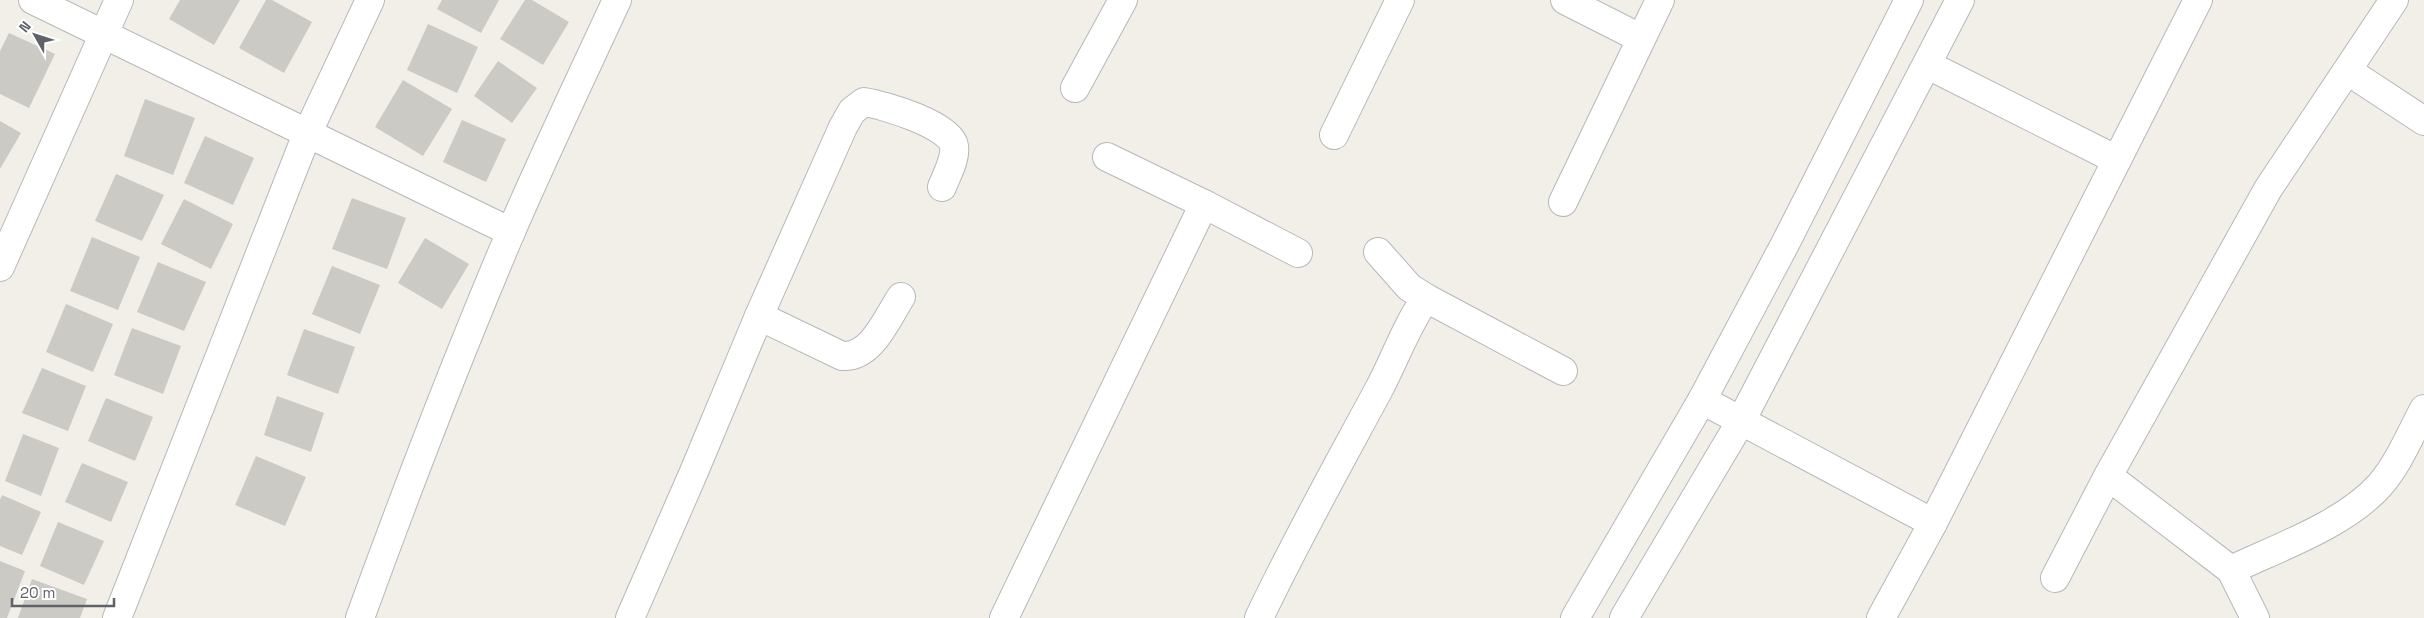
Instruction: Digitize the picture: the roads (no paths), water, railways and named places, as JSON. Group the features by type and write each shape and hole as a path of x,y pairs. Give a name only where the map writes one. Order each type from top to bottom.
{"street":[{"path":"33,0 511,232"},
{"path":"0,267 120,0"},
{"path":"118,618 307,134 370,0"},
{"path":"360,618 415,464 511,232 617,0"},
{"path":"1075,88 1123,0"},
{"path":"1334,135 1400,0"},
{"path":"1565,0 1640,38"},
{"path":"1562,202 1660,0"},
{"path":"1575,618 1702,400 1790,235 1909,0"},
{"path":"1624,618 1741,421 1928,65 1960,0"},
{"path":"1881,618 1933,523 2198,0"},
{"path":"2055,578 2108,476 2268,189 2394,0"},
{"path":"1928,65 2117,160"},
{"path":"2348,71 2424,121"},
{"path":"630,618 759,316 843,127 852,111 864,102 881,105 906,114 949,135 954,144 954,154 942,186"},
{"path":"1107,157 1204,204 1298,253"},
{"path":"1004,618 1204,204"},
{"path":"1378,252 1409,287 1426,298 1563,371"},
{"path":"759,316 842,356 853,357 863,352 875,338 901,297"},
{"path":"1259,618 1303,528 1398,354 1416,312 1426,298"},
{"path":"1702,400 1933,523"},
{"path":"2231,570 2360,506 2381,484 2396,463 2424,409"},
{"path":"2108,476 2231,570 2256,618"}]}
